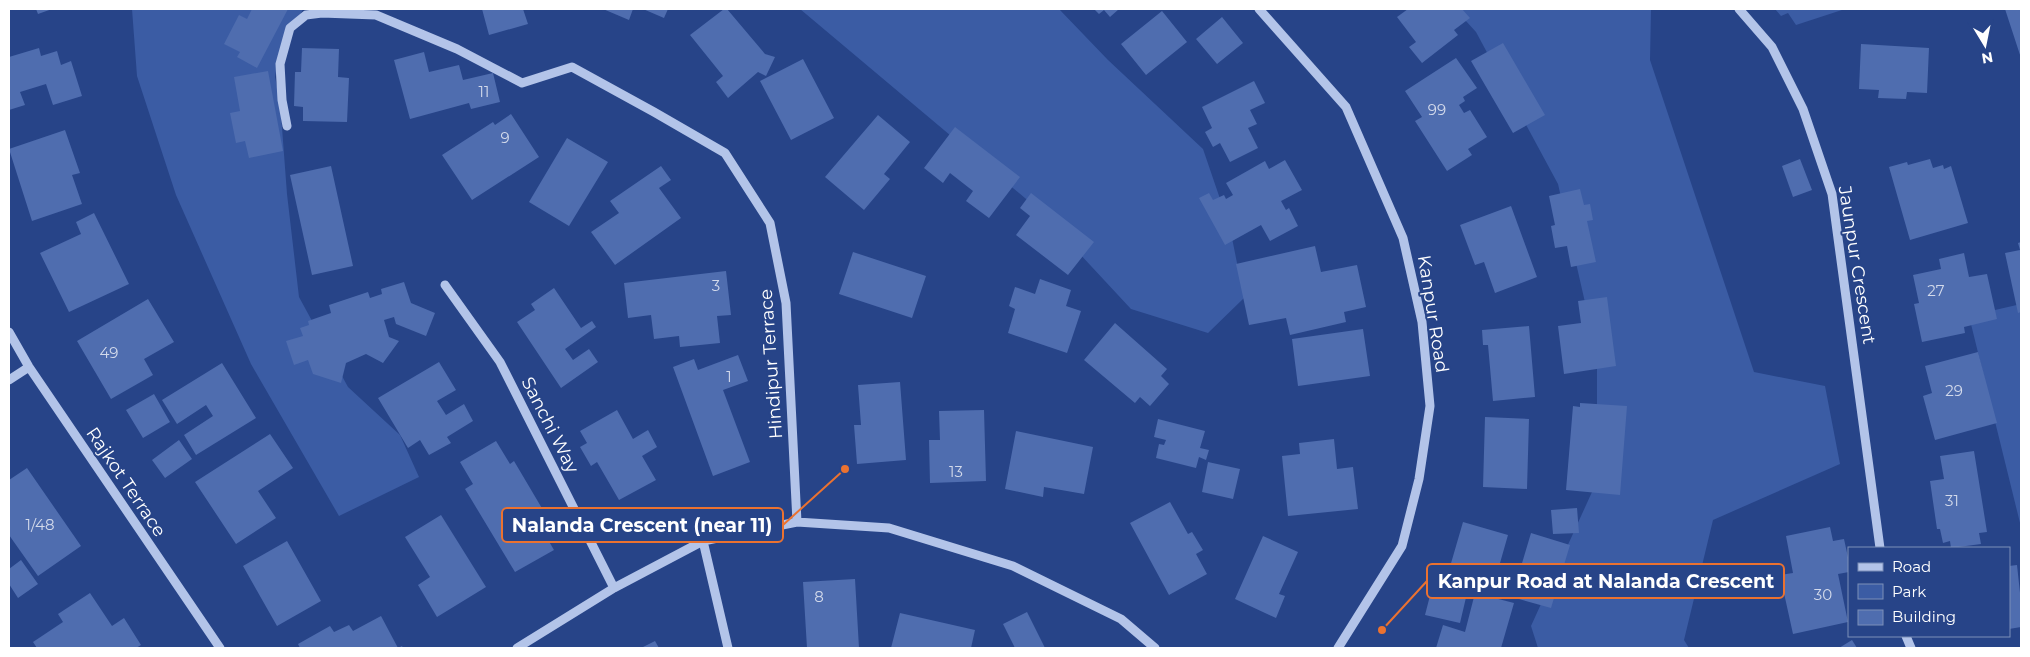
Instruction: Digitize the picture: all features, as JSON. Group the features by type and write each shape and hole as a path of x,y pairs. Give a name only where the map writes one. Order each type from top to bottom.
{"street":[{"name":"Kanpur Road","path":"1259,9 1346,107 1403,238 1422,322 1430,406 1419,479 1402,546 1338,648"},
{"name":"Jaunpur Crescent","path":"1739,9 1772,47 1799,100 1832,194 1880,547"},
{"name":"Hindipur Terrace","path":"287,126 282,100 280,64 290,28 306,15 322,13 376,16 457,49 522,83 572,68 725,153 770,223 786,303 797,522"},
{"name":"Sanchi Way","path":"445,286 500,362 614,588"},
{"name":"Rajkot Terrace","path":"9,332 29,367 220,648"},
{"path":"9,380 29,367"},
{"path":"517,648 614,588 703,541 797,522 889,528 1013,566 1121,619 1155,648"},
{"path":"703,541 728,648"}],"green space":[{"path":"132,9 303,9 278,61 275,77 280,101 287,194 299,297 348,387 400,435 419,477 339,516 251,364 176,195 137,76"},
{"path":"800,9 1059,9 1108,60 1203,149 1230,228 1244,298 1208,333 1131,309 1038,209"},
{"path":"1455,9 1651,9 1650,60 1754,372 1825,386 1840,464 1713,520 1684,640 1689,648 1538,648 1531,626 1597,481 1597,355 1558,184 1476,32"},
{"path":"1775,9 1845,9 1796,25 1788,13 1781,16"},
{"path":"2021,304 2021,527 1969,316"}],"building":[{"path":"36,9 52,9 38,14"},
{"path":"252,9 288,9 257,68 237,57 240,52 224,44 239,15 247,19"},
{"path":"482,9 523,9 528,24 489,35"},
{"path":"603,9 633,9 629,20"},
{"path":"643,9 668,9 664,18"},
{"path":"724,9 727,9 765,54 775,57 766,76 758,72 728,98 716,82 723,76 690,35"},
{"path":"1094,9 1119,9 1110,17 1104,10 1099,14"},
{"path":"1408,9 1462,9 1470,18 1454,30 1458,35 1422,63 1409,47 1416,42 1397,17"},
{"path":"2005,9 2021,9 2021,58"},
{"path":"1162,11 1187,42 1146,75 1121,44"},
{"path":"1222,17 1243,43 1217,64 1196,39"},
{"path":"1503,43 1545,115 1513,133 1471,61"},
{"path":"1861,44 1929,48 1927,93 1907,92 1906,99 1878,98 1879,90 1859,89"},
{"path":"39,48 41,56 57,51 61,65 71,61 82,96 53,105 46,84 20,92 25,105 9,110 9,57"},
{"path":"302,48 339,49 338,77 349,78 347,122 303,121 303,107 294,106 295,72 301,72"},
{"path":"424,52 429,72 459,65 463,80 493,73 500,102 471,109 469,103 410,119 394,60"},
{"path":"1456,58 1477,88 1463,97 1465,101 1459,105 1464,113 1470,110 1487,137 1468,149 1472,155 1447,171 1415,121 1422,117 1405,91"},
{"path":"803,59 834,118 791,140 760,81"},
{"path":"268,71 283,151 249,158 245,141 236,143 230,113 240,111 234,77"},
{"path":"1254,81 1265,103 1250,110 1257,124 1248,128 1258,148 1230,162 1220,143 1213,147 1205,132 1212,128 1202,107"},
{"path":"511,114 539,157 472,200 442,155 493,122 495,125"},
{"path":"878,115 910,142 884,174 890,179 864,210 825,177"},
{"path":"955,127 1020,177 989,218 966,201 973,191 950,173 943,183 924,168"},
{"path":"65,130 80,173 72,175 82,204 32,221 9,149"},
{"path":"567,138 608,162 569,226 529,202"},
{"path":"1800,159 1812,190 1793,197 1782,166"},
{"path":"1930,159 1933,168 1943,165 1944,169 1951,166 1968,223 1910,240 1889,167 1907,162 1908,165"},
{"path":"1285,160 1302,190 1281,201 1286,210 1289,208 1298,226 1270,241 1261,225 1225,245 1199,198 1209,193 1213,200 1224,195 1226,199 1233,195 1226,183 1265,161 1269,169"},
{"path":"331,166 353,266 312,275 290,175"},
{"path":"661,166 671,180 659,188 681,218 615,265 591,232 619,213 610,201"},
{"path":"1580,189 1584,205 1590,204 1593,220 1587,221 1596,262 1571,267 1567,246 1555,248 1551,226 1555,225 1549,196"},
{"path":"1031,193 1094,242 1068,275 1016,235 1030,216 1020,208"},
{"path":"1511,206 1537,277 1495,293 1484,262 1475,265 1460,225"},
{"path":"94,213 129,284 69,312 40,253 81,234 76,222"},
{"path":"2021,242 2021,312 2018,313 2005,253 2020,250 2018,243"},
{"path":"1315,246 1321,272 1357,265 1366,307 1344,312 1346,322 1290,335 1286,318 1249,325 1236,264"},
{"path":"853,252 926,276 912,318 839,294"},
{"path":"1964,253 1969,277 1987,274 1997,319 1964,327 1965,333 1922,342 1914,304 1919,303 1913,275 1941,269 1939,259"},
{"path":"726,271 731,315 717,316 720,343 680,347 679,336 654,339 651,315 628,318 624,283"},
{"path":"1040,279 1071,290 1066,306 1081,311 1067,353 1008,333 1015,309 1009,306 1015,287 1035,294"},
{"path":"404,282 411,303 435,313 426,336 396,324 394,317 384,320 389,337 399,341 383,363 366,354 346,363 341,383 313,374 308,360 294,365 286,341 303,336 300,328 309,325 308,321 331,313 329,305 368,292 370,298 382,294 381,289"},
{"path":"554,288 581,328 592,321 596,327 565,349 573,360 589,349 598,362 561,388 517,322 535,310 531,304"},
{"path":"1607,297 1616,366 1564,374 1558,326 1581,323 1578,301"},
{"path":"148,299 174,342 144,359 153,375 111,399 77,341"},
{"path":"1115,323 1167,369 1161,376 1169,384 1150,406 1140,397 1135,403 1084,360"},
{"path":"1529,326 1535,397 1493,401 1488,345 1483,345 1482,330"},
{"path":"1363,329 1370,376 1298,386 1292,339"},
{"path":"1978,352 1997,423 1935,440 1923,396 1932,393 1925,366"},
{"path":"738,355 748,381 723,390 750,462 713,476 673,367 694,359 698,370"},
{"path":"439,362 456,390 437,401 446,415 464,404 473,421 447,437 451,443 429,455 420,440 408,448 378,398"},
{"path":"222,363 256,418 196,455 184,435 213,416 206,405 177,424 162,400"},
{"path":"900,382 906,460 857,464 854,425 861,425 858,385"},
{"path":"154,394 170,422 143,438 126,410"},
{"path":"1580,403 1627,406 1620,495 1566,490 1573,406 1580,407"},
{"path":"617,410 633,439 648,430 657,447 642,456 656,480 619,500 597,462 591,466 580,447 587,443 580,431"},
{"path":"984,410 986,481 930,483 929,440 940,440 939,411"},
{"path":"1485,417 1529,419 1527,489 1483,487"},
{"path":"1158,419 1205,431 1200,448 1209,450 1206,460 1199,457 1196,468 1156,458 1159,444 1164,445 1166,440 1154,437"},
{"path":"1016,431 1093,447 1084,494 1044,487 1043,497 1005,489"},
{"path":"270,434 293,468 258,491 276,518 236,544 195,482"},
{"path":"1334,439 1337,469 1353,467 1358,509 1288,516 1282,456 1300,454 1299,443"},
{"path":"179,440 192,459 165,478 152,460"},
{"path":"496,441 510,464 514,461 543,510 534,516 554,550 515,572 465,489 473,484 460,462"},
{"path":"1974,451 1987,532 1979,533 1981,544 1951,547 1950,541 1943,543 1940,529 1937,529 1930,481 1944,479 1940,456"},
{"path":"1208,462 1240,469 1233,499 1202,492"},
{"path":"27,468 81,546 38,576 9,535 9,480"},
{"path":"1170,502 1188,534 1192,532 1203,550 1196,554 1207,574 1169,595 1130,523"},
{"path":"1577,508 1579,533 1553,534 1551,510"},
{"path":"441,515 486,587 437,617 418,585 430,577 405,537"},
{"path":"1463,522 1508,535 1492,591 1447,577"},
{"path":"1830,527 1833,541 1844,539 1848,557 1848,572 1838,574 1848,622 1793,634 1780,575 1793,573 1786,536"},
{"path":"1531,533 1570,545 1551,608 1512,597"},
{"path":"1263,536 1298,552 1279,594 1285,596 1276,618 1235,599"},
{"path":"287,541 321,601 277,626 243,566"},
{"path":"21,560 38,584 18,598 9,584 9,569"},
{"path":"2017,565 2021,602 2021,627 2010,629 2010,566"},
{"path":"855,579 859,648 807,648 803,582"},
{"path":"1434,580 1468,589 1460,623 1425,615"},
{"path":"90,593 112,626 124,618 141,645 136,648 37,648 33,642 63,622 58,614"},
{"path":"1475,593 1514,603 1501,648 1436,648 1443,625 1465,632"},
{"path":"1027,612 1045,648 1015,648 1003,624"},
{"path":"900,613 975,630 971,648 891,648"},
{"path":"381,616 398,648 300,648 298,644 330,626 334,632 349,625 353,631"},
{"path":"1852,640 1857,648 1839,648"},
{"path":"655,641 659,648 641,648"}],"place":[{"name":"Nalanda Crescent (near 11)","path":"845,469"},
{"name":"Kanpur Road at Nalanda Crescent","path":"1382,630"}]}
